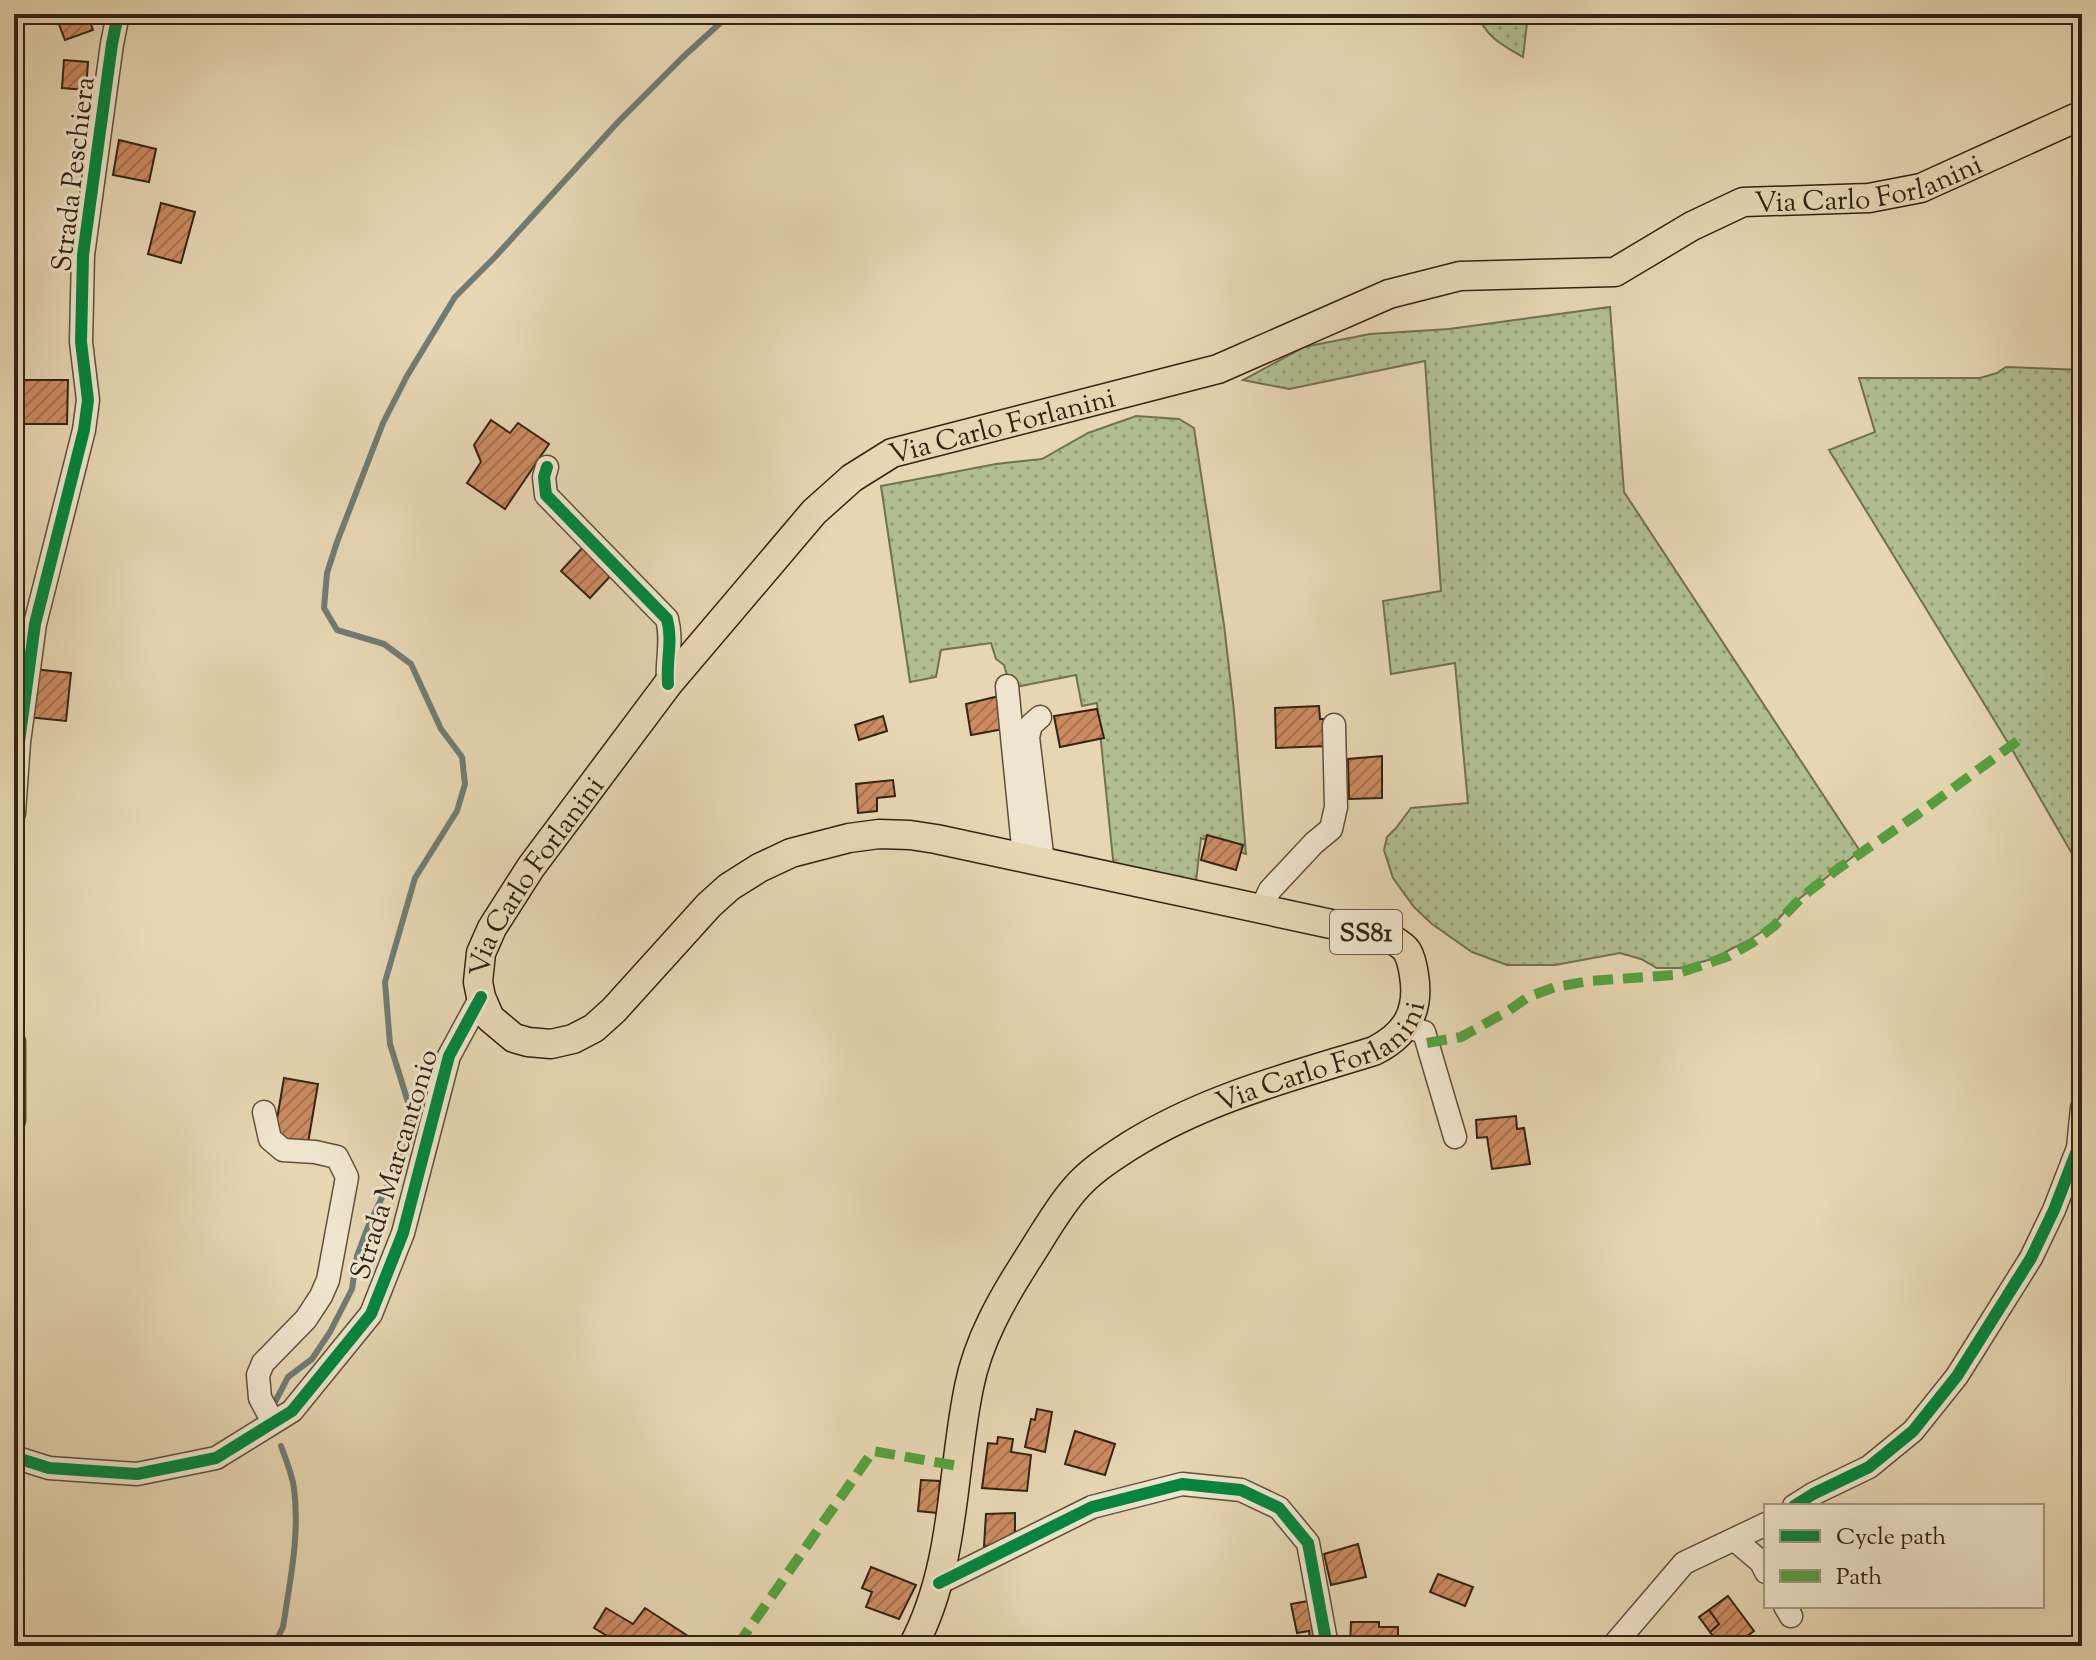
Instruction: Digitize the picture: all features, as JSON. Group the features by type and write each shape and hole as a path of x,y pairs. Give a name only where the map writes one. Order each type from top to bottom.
{"main road":[{"name":"Via Carlo Forlanini","path":"913,1646 939,1583 969,1385 986,1334 1004,1297 1074,1190 1104,1162 1163,1126 1231,1095 1374,1051 1392,1041 1406,1027 1413,1008 1416,988 1412,966 1406,950 1387,936 936,839 879,834 849,838 791,853 729,887 594,1028 573,1039 551,1044 514,1038 490,1018 481,997 478,982 481,953 492,928 531,867 668,684 814,512 852,478 892,453 1218,369 1389,294 1460,276 1615,272 1692,226 1743,202 1869,198 1921,188 2082,115"}],"street":[{"name":"Strada Peschiera","path":"14,813 19,742 35,624 84,430 88,400 81,342 83,255 118,14"},
{"path":"547,467 544,477 546,495 667,619 671,644 668,684"},
{"path":"1007,686 1034,860"},
{"path":"1034,860 1028,737 1031,725 1040,717"},
{"path":"1261,909 1270,890 1331,829 1336,807 1334,725"},
{"name":"Strada Marcantonio","path":"14,1457 49,1468 137,1474 216,1458 292,1411 371,1314 403,1233 449,1056 481,997"},
{"path":"1406,1027 1424,1032 1455,1137"},
{"path":"14,1042 14,1120"},
{"path":"1797,1504 1869,1467 1913,1431 1957,1376 2031,1258 2054,1210 2078,1148 2082,1108"},
{"path":"264,1112 270,1139 283,1150 337,1157 347,1177 328,1280 321,1296 306,1319 263,1363 258,1375 260,1398 273,1422"},
{"path":"939,1583 1092,1507 1182,1484 1241,1490 1279,1508 1308,1543 1327,1646"},
{"path":"1613,1646 1684,1563 1764,1525"},
{"path":"1735,1540 1764,1568"}],"green space":[{"path":"1478,14 1528,14 1523,57 1490,34"},
{"path":"1610,307 1624,492 1860,851 1790,906 1774,924 1712,959 1680,968 1657,968 1620,953 1555,965 1507,965 1472,952 1432,924 1414,907 1393,878 1384,850 1387,837 1411,808 1468,803 1455,663 1391,674 1383,601 1441,591 1425,361 1289,389 1243,380 1304,347 1370,334 1449,329"},
{"path":"2006,367 2082,370 2082,871 2010,746 1829,450 1875,432 1859,378 1980,378"},
{"path":"1136,416 1179,419 1194,428 1224,625 1246,854 1201,838 1195,890 1114,869 1097,703 1082,706 1076,675 1011,688 1004,665 996,659 991,643 941,650 936,677 910,682 881,486 996,464 1042,459 1088,433"}],"building":[{"path":"55,14 87,14 93,30 65,40"},
{"path":"64,60 88,62 86,90 62,88"},
{"path":"119,140 156,149 149,182 113,175"},
{"path":"161,203 195,212 181,263 148,254"},
{"path":"20,380 68,380 67,424 20,424"},
{"path":"491,420 510,433 518,423 549,444 505,509 467,483 481,462 474,445"},
{"path":"586,544 615,571 590,598 561,571"},
{"path":"33,669 71,673 66,721 28,717"},
{"path":"1003,695 1009,728 971,735 966,704"},
{"path":"1319,706 1320,719 1327,719 1327,746 1276,748 1275,708"},
{"path":"1097,709 1104,738 1060,747 1054,716"},
{"path":"883,716 887,731 859,740 855,725"},
{"path":"1382,756 1382,798 1349,799 1348,759"},
{"path":"893,780 895,796 877,798 877,811 858,813 856,784"},
{"path":"1207,835 1243,845 1236,870 1201,860"},
{"path":"284,1078 318,1084 308,1143 274,1137"},
{"path":"1516,1116 1517,1129 1524,1128 1530,1164 1492,1169 1487,1137 1477,1138 1476,1120"},
{"path":"1037,1409 1052,1412 1045,1452 1025,1447 1031,1419 1035,1420"},
{"path":"1075,1431 1115,1444 1105,1475 1065,1464"},
{"path":"998,1437 1013,1439 1011,1452 1031,1455 1027,1491 982,1488 988,1443 997,1444"},
{"path":"921,1480 940,1481 937,1513 918,1511"},
{"path":"1015,1513 1015,1536 997,1546 984,1546 986,1514"},
{"path":"1358,1544 1366,1577 1331,1585 1324,1554"},
{"path":"871,1567 916,1585 899,1619 866,1607 872,1592 862,1588"},
{"path":"1438,1574 1473,1587 1465,1606 1430,1592"},
{"path":"1728,1596 1754,1631 1733,1646 1720,1646 1710,1632 1719,1624 1709,1610"},
{"path":"1314,1600 1320,1644 1311,1645 1309,1631 1297,1633 1291,1604"},
{"path":"606,1608 633,1624 645,1608 691,1638 685,1646 624,1646 594,1628"},
{"path":"1709,1610 1719,1624 1710,1632 1699,1617"},
{"path":"1351,1622 1379,1622 1379,1627 1398,1627 1398,1646 1350,1646"}],"waterway":[{"path":"275,1402 288,1377 312,1359 330,1332 352,1289 357,1256 369,1224 408,1144 412,1115 390,1044 385,982 415,878 457,811 465,784 462,757 441,729 411,664 384,644 337,630 324,608 327,573 337,542 383,423 407,376 455,297 618,122 730,14"},
{"path":"279,1635 291,1575 296,1523 293,1483 281,1446"}],"marked path":[{"path":"1427,1043 1461,1037 1528,997 1555,987 1590,981 1673,975 1729,956 1774,926 1803,896 1839,868 2023,737"},
{"path":"737,1646 873,1451 958,1466"}],"cycle path":[{"path":"14,813 19,742 35,624 84,430 88,400 81,342 83,255 118,14"},
{"path":"547,467 544,477 546,495 667,619 668,684"},
{"path":"14,1457 49,1468 137,1474 216,1458 292,1411 371,1314 403,1233 449,1056 481,997"},
{"path":"1797,1504 1869,1467 1913,1431 1957,1376 2031,1258 2054,1210 2078,1148 2082,1108"},
{"path":"939,1583 1092,1507 1182,1484 1241,1490 1279,1508 1308,1543 1327,1646"}]}
